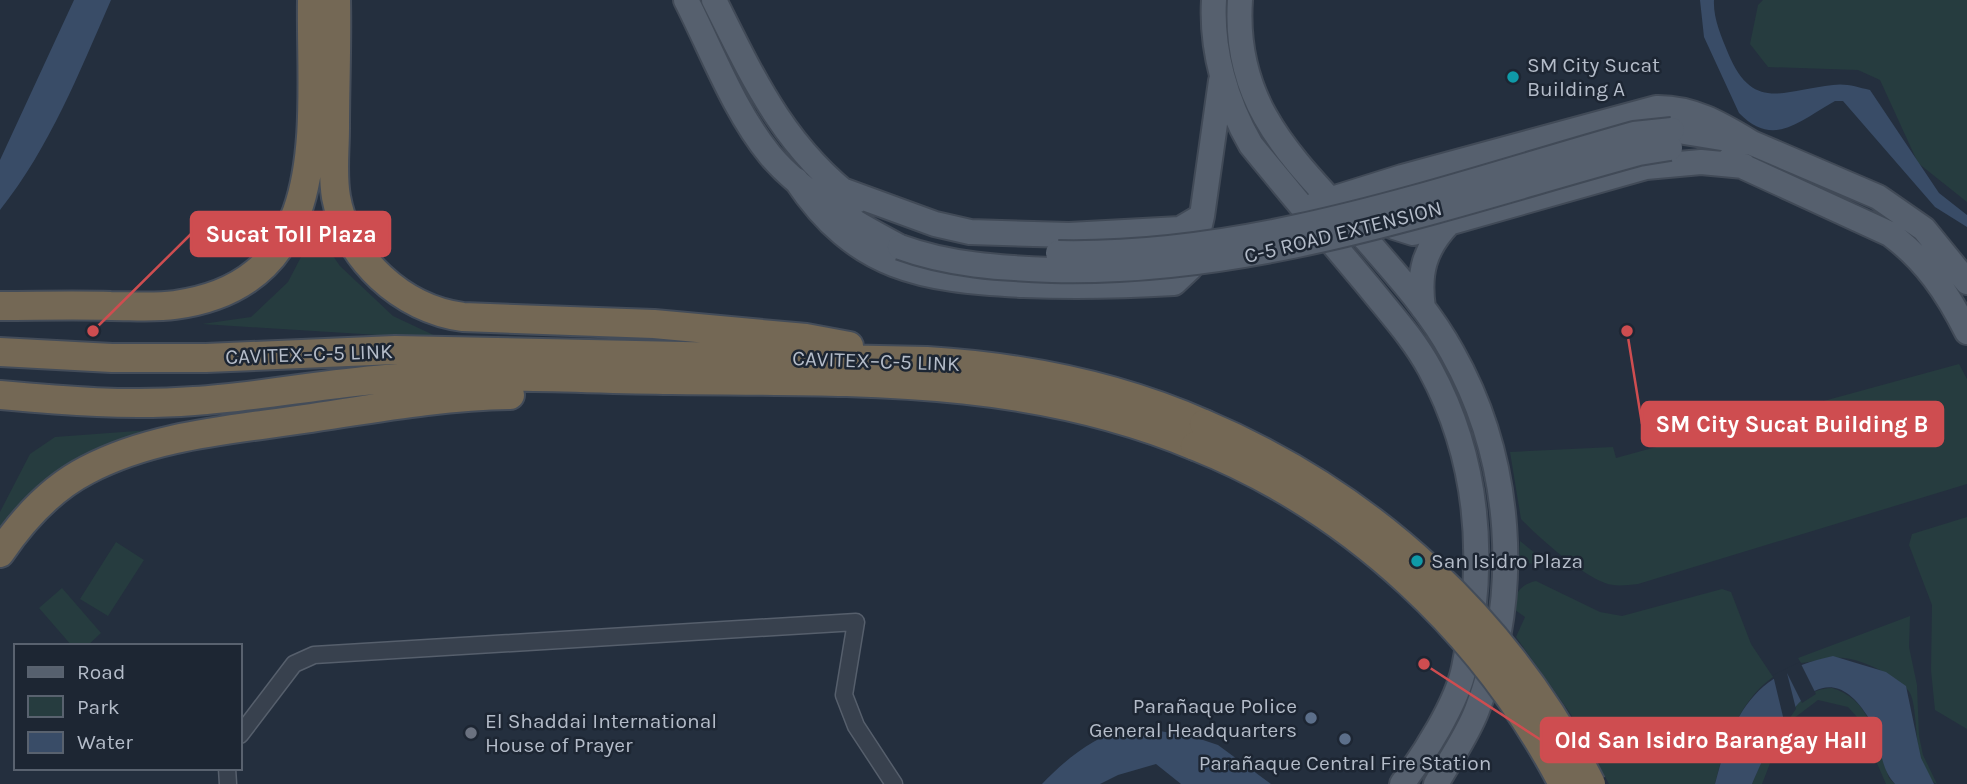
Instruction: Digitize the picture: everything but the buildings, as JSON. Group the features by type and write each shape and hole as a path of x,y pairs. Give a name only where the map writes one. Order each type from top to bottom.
{"highway":[{"path":"0,306 173,306 212,297 259,270 290,231 306,190 310,153 312,0"},
{"path":"336,0 334,172 338,207 362,256 381,278 411,300 434,311 463,317 728,330 806,338 928,361"},
{"name":"CAVITEX–C-5 LINK","path":"0,352 112,358 206,358 395,349 928,361 989,366 1072,380 1137,398 1200,435 1367,547 1410,583 1481,658 1525,719 1563,784"},
{"name":"CAVITEX–C-5 LINK","path":"0,395 72,402 154,403 416,378 870,383 967,388 1091,410 1257,448 1320,484 1378,524 1432,571 1471,610 1521,670 1559,726 1591,784"},
{"path":"0,553 31,512 71,479 112,458 153,444 407,404 532,394 624,380"}],"main road":[{"name":"C-5 ROAD EXTENSION","path":"686,0 751,126 769,154 796,180 871,231 904,239 1038,253 1135,251 1202,246 1278,233 1634,134 1748,155 1878,197 1904,213 1939,245 1967,282"},
{"name":"C-5 ROAD EXTENSION","path":"714,0 782,126 807,159 904,239"},
{"path":"1214,0 1213,23 1222,74 1236,118 1251,145 1402,327 1429,367 1450,410 1472,493 1478,536 1477,583 1464,669 1450,703 1402,784"},
{"path":"1240,0 1240,45 1255,101 1272,131 1423,308 1452,351 1476,402 1490,446 1506,523 1504,587 1495,647 1476,712 1436,784"},
{"path":"796,180 814,207 847,239 868,252 912,271 960,282 1132,286 1174,284 1190,268 1202,216 1222,74"},
{"path":"1304,208 1402,177 1656,108 1670,108 1704,117 1748,155"},
{"name":"C-5 ROAD EXTENSION","path":"1748,155 1890,233 1908,247 1937,278 1967,332"},
{"path":"1402,177 1389,188 1383,201 1386,216 1394,227 1413,233 1659,165 1748,155"},
{"path":"842,190 935,224 962,231 1033,235 1136,232 1180,229 1202,216"},
{"path":"1423,308 1420,282 1426,252 1450,222"},
{"path":"1132,286 1155,276 1163,258 1155,239 1136,232"},
{"path":"1477,583 1504,587"},
{"path":"1450,703 1476,712"}],"street":[{"path":"242,732 294,664 314,655 856,622 844,695 856,726 894,784"}],"green space":[{"path":"1763,0 1967,0 1967,202 1918,163 1880,80 1858,70 1768,67 1750,44 1758,5"},
{"path":"315,230 340,266 393,316 442,339 202,324 251,317 288,282"},
{"path":"1959,364 1967,379 1967,484 1638,584 1609,584 1584,572 1521,519 1510,452 1613,447 1616,458"},
{"path":"177,428 0,537 0,512 30,454 55,437"},
{"path":"1967,517 1967,729 1935,710 1931,670 1932,605 1909,545 1912,534"},
{"path":"1520,541 1551,566 1519,562"},
{"path":"116,542 144,560 108,616 80,599"},
{"path":"1536,581 1600,612 1622,616 1722,589 1731,592 1751,644 1773,677 1761,687 1742,711 1728,740 1715,784 1609,784 1570,713 1516,637 1525,617 1515,610 1517,595 1522,587"},
{"path":"62,588 101,633 89,644 70,644 39,608"},
{"path":"1910,616 1909,647 1917,685 1919,736 1923,755 1937,784 1923,768 1913,702 1906,687 1880,670 1851,659 1834,658 1801,663 1798,658"},
{"path":"1832,688 1846,694 1865,713 1889,778 1895,784 1886,784 1857,717 1848,707 1818,700 1785,725 1762,784 1752,784 1772,739 1791,710 1803,698 1816,691"}],"water":[{"path":"74,0 111,0 49,135 0,210 0,160"},
{"path":"1700,0 1714,0 1716,20 1728,53 1738,72 1748,84 1759,91 1784,93 1838,85 1870,90 1939,193 1967,215 1967,227 1935,207 1843,101 1835,101 1798,123 1776,130 1752,124 1739,113 1704,37"},
{"path":"1833,656 1886,672 1906,686 1921,758 1934,784 1895,784 1885,769 1870,720 1851,696 1833,687 1815,691 1799,703 1771,743 1752,784 1715,784 1730,735 1752,698 1766,684 1784,673 1806,663"},
{"path":"1131,726 1194,737 1218,745 1271,784 1181,784 1156,764 1118,775 1100,784 1042,784 1083,749 1105,736"}],"pier":[{"path":"1800,662 1816,694 1802,703 1787,673 1796,709 1785,725 1773,675"}],"place":[{"name":"SM City Sucat Building A","path":"1513,77"},
{"name":"Sucat Toll Plaza","path":"93,331"},
{"name":"SM City Sucat Building B","path":"1627,331"},
{"name":"San Isidro Plaza","path":"1417,561"},
{"name":"Old San Isidro Barangay Hall","path":"1424,664"},
{"name":"Parañaque Police General Headquarters","path":"1311,718"},
{"name":"El Shaddai International House of Prayer","path":"471,733"},
{"name":"Parañaque Central Fire Station","path":"1345,739"}]}
